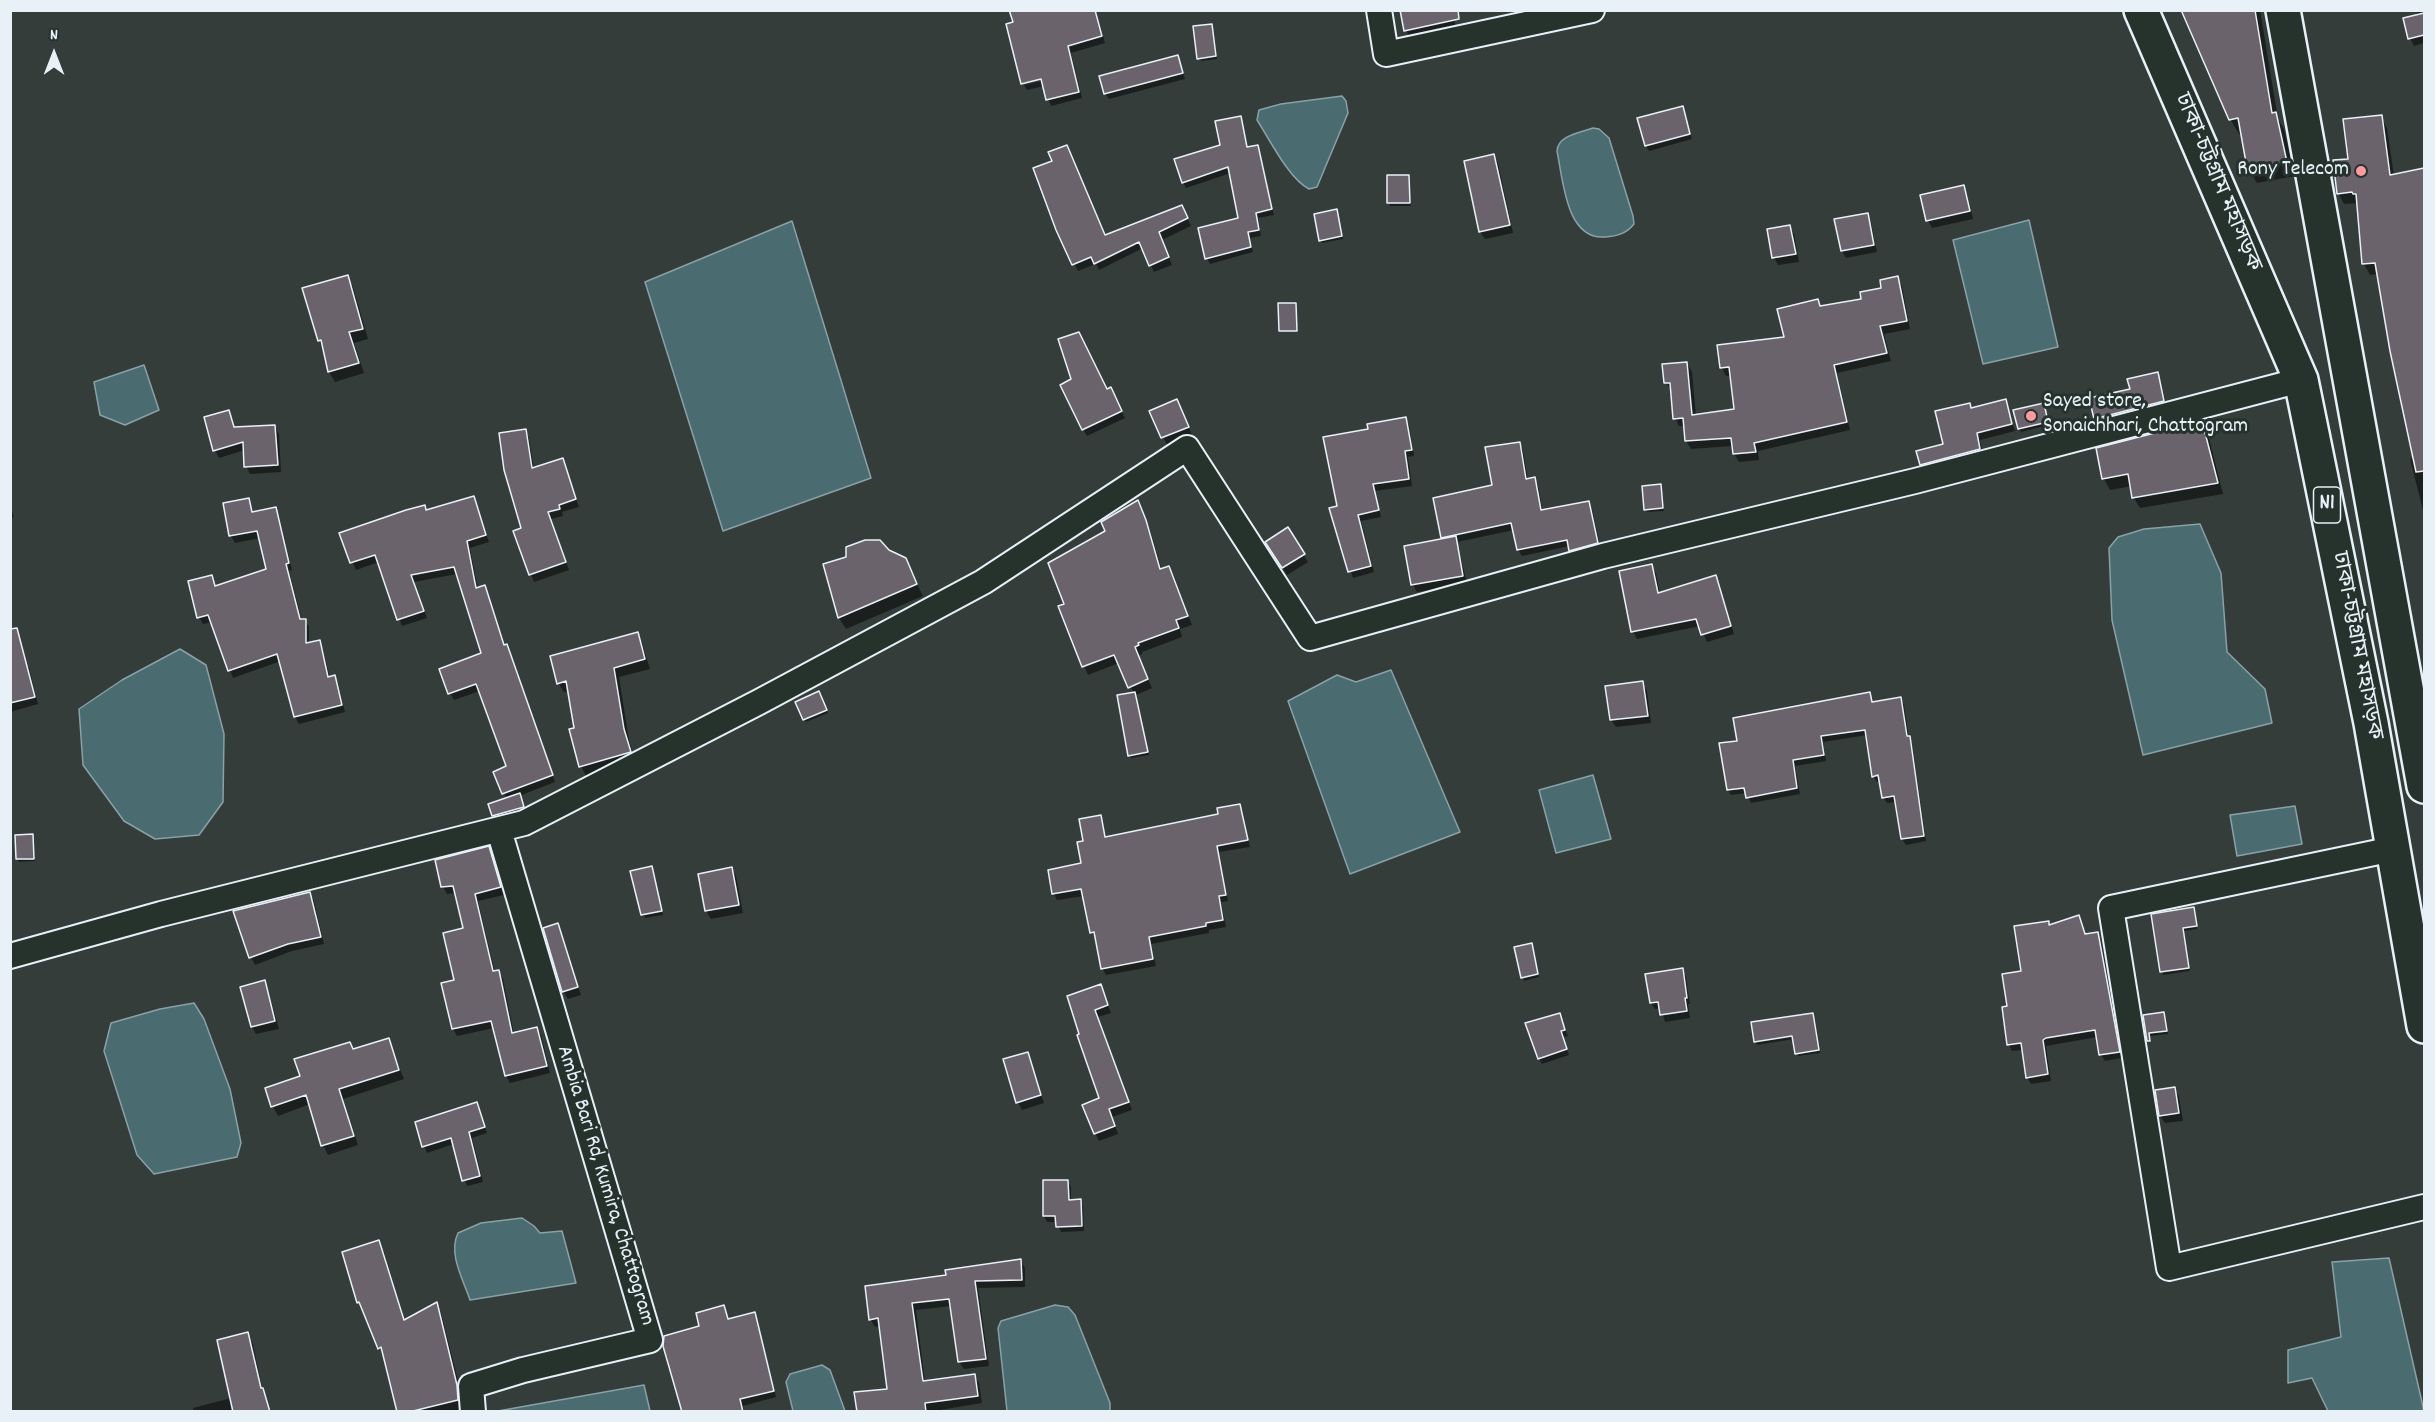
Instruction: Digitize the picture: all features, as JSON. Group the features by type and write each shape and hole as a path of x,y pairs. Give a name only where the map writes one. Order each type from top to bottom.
{"highway":[{"name":"ঢাকা-চট্টগ্রাম মহাসড়ক","path":"2141,10 2301,380 2371,723 2424,1026"},
{"name":"ঢাকা-চট্টগ্রাম মহাসড়ক","path":"2283,10 2424,786"}],"street":[{"path":"1379,10 1386,54 1592,10"},
{"path":"10,956 161,914 524,824 983,582 1187,448 1310,638 1604,556 1915,481 2301,380"},
{"name":"Ambia Bari Rd, Kumira, Chattogram","path":"473,1412 471,1386 523,1370 650,1340 499,830"},
{"path":"2393,849 2111,908 2169,1268 2424,1208"}],"water":[{"path":"1342,96 1346,101 1348,113 1317,187 1309,189 1294,177 1280,158 1257,120 1259,110 1281,104"},
{"path":"1593,128 1599,129 1609,138 1633,216 1634,224 1631,227 1613,236 1592,235 1582,229 1574,219 1565,192 1557,151 1561,141 1565,138"},
{"path":"2029,220 2058,347 1983,364 1953,240"},
{"path":"792,221 871,478 723,531 645,282"},
{"path":"144,365 159,410 125,425 100,415 94,382"},
{"path":"2200,524 2221,573 2227,652 2265,689 2272,723 2143,755 2112,620 2109,548 2118,537 2144,529"},
{"path":"180,649 206,665 224,734 223,802 199,835 155,839 124,821 83,765 79,709 122,680"},
{"path":"1391,670 1460,832 1350,874 1288,701 1337,675 1356,682"},
{"path":"1593,775 1611,839 1556,853 1539,790"},
{"path":"2295,806 2302,844 2237,856 2230,815"},
{"path":"194,1003 204,1019 230,1089 241,1143 237,1157 154,1174 137,1155 104,1051 111,1023 160,1009"},
{"path":"522,1218 540,1233 562,1231 576,1283 470,1300 456,1258 455,1241 458,1233 481,1223"},
{"path":"2389,1258 2424,1411 2328,1411 2312,1378 2288,1383 2288,1350 2341,1337 2332,1262"},
{"path":"1055,1305 1068,1307 1075,1315 1110,1403 1110,1411 1007,1411 998,1328 1001,1321"},
{"path":"822,1365 830,1370 845,1411 793,1411 786,1382 790,1374"},
{"path":"644,1385 650,1411 498,1411"}],"building":[{"path":"1009,10 1095,10 1102,36 1068,46 1079,92 1046,100 1041,79 1021,84 1006,24 1013,22"},
{"path":"1400,10 1458,10 1459,19 1404,31"},
{"path":"2181,10 2255,10 2272,113 2276,112 2287,162 2247,168 2238,118 2229,120"},
{"path":"2424,13 2424,35 2408,39 2403,18"},
{"path":"1212,24 1216,56 1197,59 1193,26"},
{"path":"1178,55 1183,73 1104,94 1099,76"},
{"path":"1683,106 1690,134 1645,146 1637,118"},
{"path":"2382,115 2390,175 2424,168 2424,471 2416,472 2390,351 2375,263 2362,264 2356,194 2352,192 2337,194 2333,160 2348,159 2343,119"},
{"path":"1241,116 1247,147 1258,145 1272,209 1256,213 1259,230 1248,232 1251,247 1205,259 1198,228 1238,218 1228,167 1182,183 1174,159 1220,145 1215,121"},
{"path":"1067,145 1105,235 1182,205 1188,218 1159,232 1169,257 1149,266 1139,242 1094,264 1091,257 1072,265 1033,168 1052,161 1048,152"},
{"path":"1494,154 1510,225 1479,232 1464,161"},
{"path":"1387,175 1409,175 1410,203 1387,203"},
{"path":"1964,185 1970,211 1926,221 1920,195"},
{"path":"1337,209 1342,236 1319,241 1314,214"},
{"path":"1868,213 1874,245 1841,251 1834,219"},
{"path":"1790,225 1796,254 1772,258 1767,229"},
{"path":"348,275 363,329 349,332 359,363 328,372 321,340 318,341 302,288"},
{"path":"1898,276 1907,321 1880,326 1887,353 1834,365 1847,422 1754,443 1756,452 1733,454 1731,438 1685,441 1683,418 1673,419 1670,383 1664,383 1662,364 1687,362 1692,415 1734,409 1729,367 1720,368 1717,345 1784,337 1777,309 1818,299 1820,306 1861,299 1860,292 1881,288 1880,280"},
{"path":"1278,303 1296,303 1297,331 1279,331"},
{"path":"1079,332 1107,389 1111,387 1122,411 1082,430 1060,385 1071,379 1058,339"},
{"path":"2158,372 2164,401 2094,419 2089,398 2130,389 2127,379"},
{"path":"1177,399 1189,427 1161,438 1149,411"},
{"path":"2006,399 2012,424 1977,433 1980,449 1920,465 1916,451 1943,444 1935,411 1970,403 1971,408"},
{"name":"Sayed store, Sonaichhari, Chattogram","path":"2044,403 2048,422 2018,429 2013,410"},
{"path":"229,410 234,427 275,425 278,465 244,467 243,442 213,451 204,417"},
{"path":"1406,417 1412,450 1405,451 1409,479 1373,484 1379,510 1358,515 1371,566 1348,572 1329,508 1337,506 1323,437 1368,429 1367,424"},
{"path":"2202,421 2218,483 2132,498 2128,474 2102,479 2096,448"},
{"path":"526,429 532,468 563,458 576,499 559,505 560,509 548,512 566,562 529,575 513,531 521,528 504,470 499,433"},
{"path":"1520,442 1526,479 1535,477 1541,510 1589,501 1598,543 1569,551 1567,540 1517,550 1511,523 1441,538 1433,498 1492,485 1485,447"},
{"path":"1661,484 1663,508 1644,510 1642,486"},
{"path":"474,496 486,535 467,541 476,588 485,585 504,645 507,644 553,775 502,794 493,772 506,766 476,684 448,694 439,669 481,653 454,567 411,575 424,611 397,620 375,555 350,563 339,533 406,510 425,505 426,510"},
{"path":"249,498 252,512 276,507 289,563 286,564 300,619 306,619 306,643 320,640 328,677 335,675 342,705 294,717 277,654 228,671 208,615 197,618 188,581 212,575 215,586 266,569 257,531 229,536 223,503"},
{"path":"1138,500 1160,569 1169,566 1188,616 1176,620 1179,628 1138,643 1139,645 1135,647 1148,679 1128,688 1114,655 1082,667 1058,606 1064,604 1048,563 1105,531 1101,522"},
{"path":"1288,527 1305,554 1282,568 1265,542"},
{"path":"1456,536 1463,576 1411,585 1404,546"},
{"path":"865,540 880,540 889,550 906,558 917,584 838,618 823,564 846,557 846,547"},
{"path":"1652,564 1658,593 1716,575 1731,626 1701,635 1696,619 1631,632 1619,571"},
{"path":"17,628 35,697 10,703 10,629"},
{"path":"638,632 645,659 614,668 624,729 631,752 579,767 569,729 574,728 566,681 557,684 550,656"},
{"path":"1643,681 1648,716 1610,720 1605,686"},
{"path":"819,691 827,710 803,720 795,702"},
{"path":"1135,692 1148,752 1128,756 1117,695"},
{"path":"1870,692 1872,702 1901,697 1907,736 1910,736 1924,836 1901,839 1894,796 1882,798 1878,775 1872,777 1865,730 1821,736 1824,755 1793,760 1797,788 1746,798 1744,788 1727,790 1719,743 1737,741 1733,718"},
{"path":"520,793 524,807 492,816 488,804"},
{"path":"1240,804 1248,840 1217,846 1226,895 1219,896 1223,920 1206,923 1206,926 1149,937 1153,959 1101,969 1094,932 1090,933 1081,889 1052,894 1048,870 1081,863 1077,842 1083,841 1079,819 1101,815 1105,837 1218,814 1217,808"},
{"path":"33,834 34,859 16,859 15,835"},
{"path":"489,846 501,887 475,894 493,971 499,970 512,1033 537,1027 547,1066 505,1076 491,1021 452,1029 441,983 454,980 443,933 463,928 453,886 441,887 435,860"},
{"path":"652,866 662,911 641,915 630,871"},
{"path":"732,867 739,905 705,911 698,874"},
{"path":"310,892 321,937 288,944 249,958 233,911"},
{"path":"2194,907 2197,926 2183,928 2189,968 2160,972 2151,914"},
{"path":"2079,915 2085,934 2098,932 2120,1052 2099,1055 2095,1030 2046,1038 2043,1040 2048,1074 2026,1078 2021,1043 2007,1045 2002,1007 2007,1006 2002,974 2021,971 2014,926 2049,921 2049,925"},
{"path":"558,923 578,987 562,992 543,928"},
{"path":"1532,943 1538,974 1521,978 1514,947"},
{"path":"1683,968 1687,1011 1660,1015 1658,1002 1650,1003 1645,974"},
{"path":"265,980 275,1021 251,1027 240,987"},
{"path":"1101,984 1108,1005 1095,1010 1129,1102 1109,1109 1115,1126 1094,1134 1082,1105 1099,1098 1077,1035 1079,1034 1067,996"},
{"path":"2164,1012 2167,1031 2149,1033 2150,1041 2147,1041 2143,1015"},
{"path":"1560,1013 1565,1030 1561,1031 1567,1049 1538,1059 1525,1023"},
{"path":"1813,1013 1819,1050 1795,1054 1792,1036 1754,1042 1751,1022"},
{"path":"389,1038 399,1070 339,1089 354,1136 321,1146 306,1095 271,1107 265,1088 300,1076 294,1059 350,1042 353,1049"},
{"path":"1028,1052 1041,1095 1016,1103 1003,1059"},
{"path":"2175,1087 2179,1113 2159,1116 2155,1090"},
{"path":"477,1102 485,1127 469,1132 480,1176 462,1181 451,1138 422,1147 415,1122"},
{"path":"1043,1180 1068,1180 1069,1200 1081,1199 1082,1226 1056,1227 1055,1216 1043,1216"},
{"path":"379,1240 404,1320 437,1302 457,1385 458,1400 409,1412 397,1412 381,1347 378,1349 359,1302 357,1303 342,1252"},
{"path":"1021,1259 1022,1280 975,1281 986,1359 958,1362 949,1299 912,1303 923,1381 975,1374 978,1396 925,1403 926,1412 857,1412 854,1392 887,1389 878,1318 869,1320 865,1286 946,1275 945,1270"},
{"path":"724,1305 728,1319 755,1312 774,1391 740,1399 743,1412 682,1412 663,1346 664,1336 699,1326 696,1313"},
{"path":"248,1332 261,1388 263,1388 270,1412 233,1412 217,1340"}],"place":[{"name":"Rony Telecom","path":"2361,171"},
{"name":"Sayed store, Sonaichhari, Chattogram","path":"2031,416"}]}
